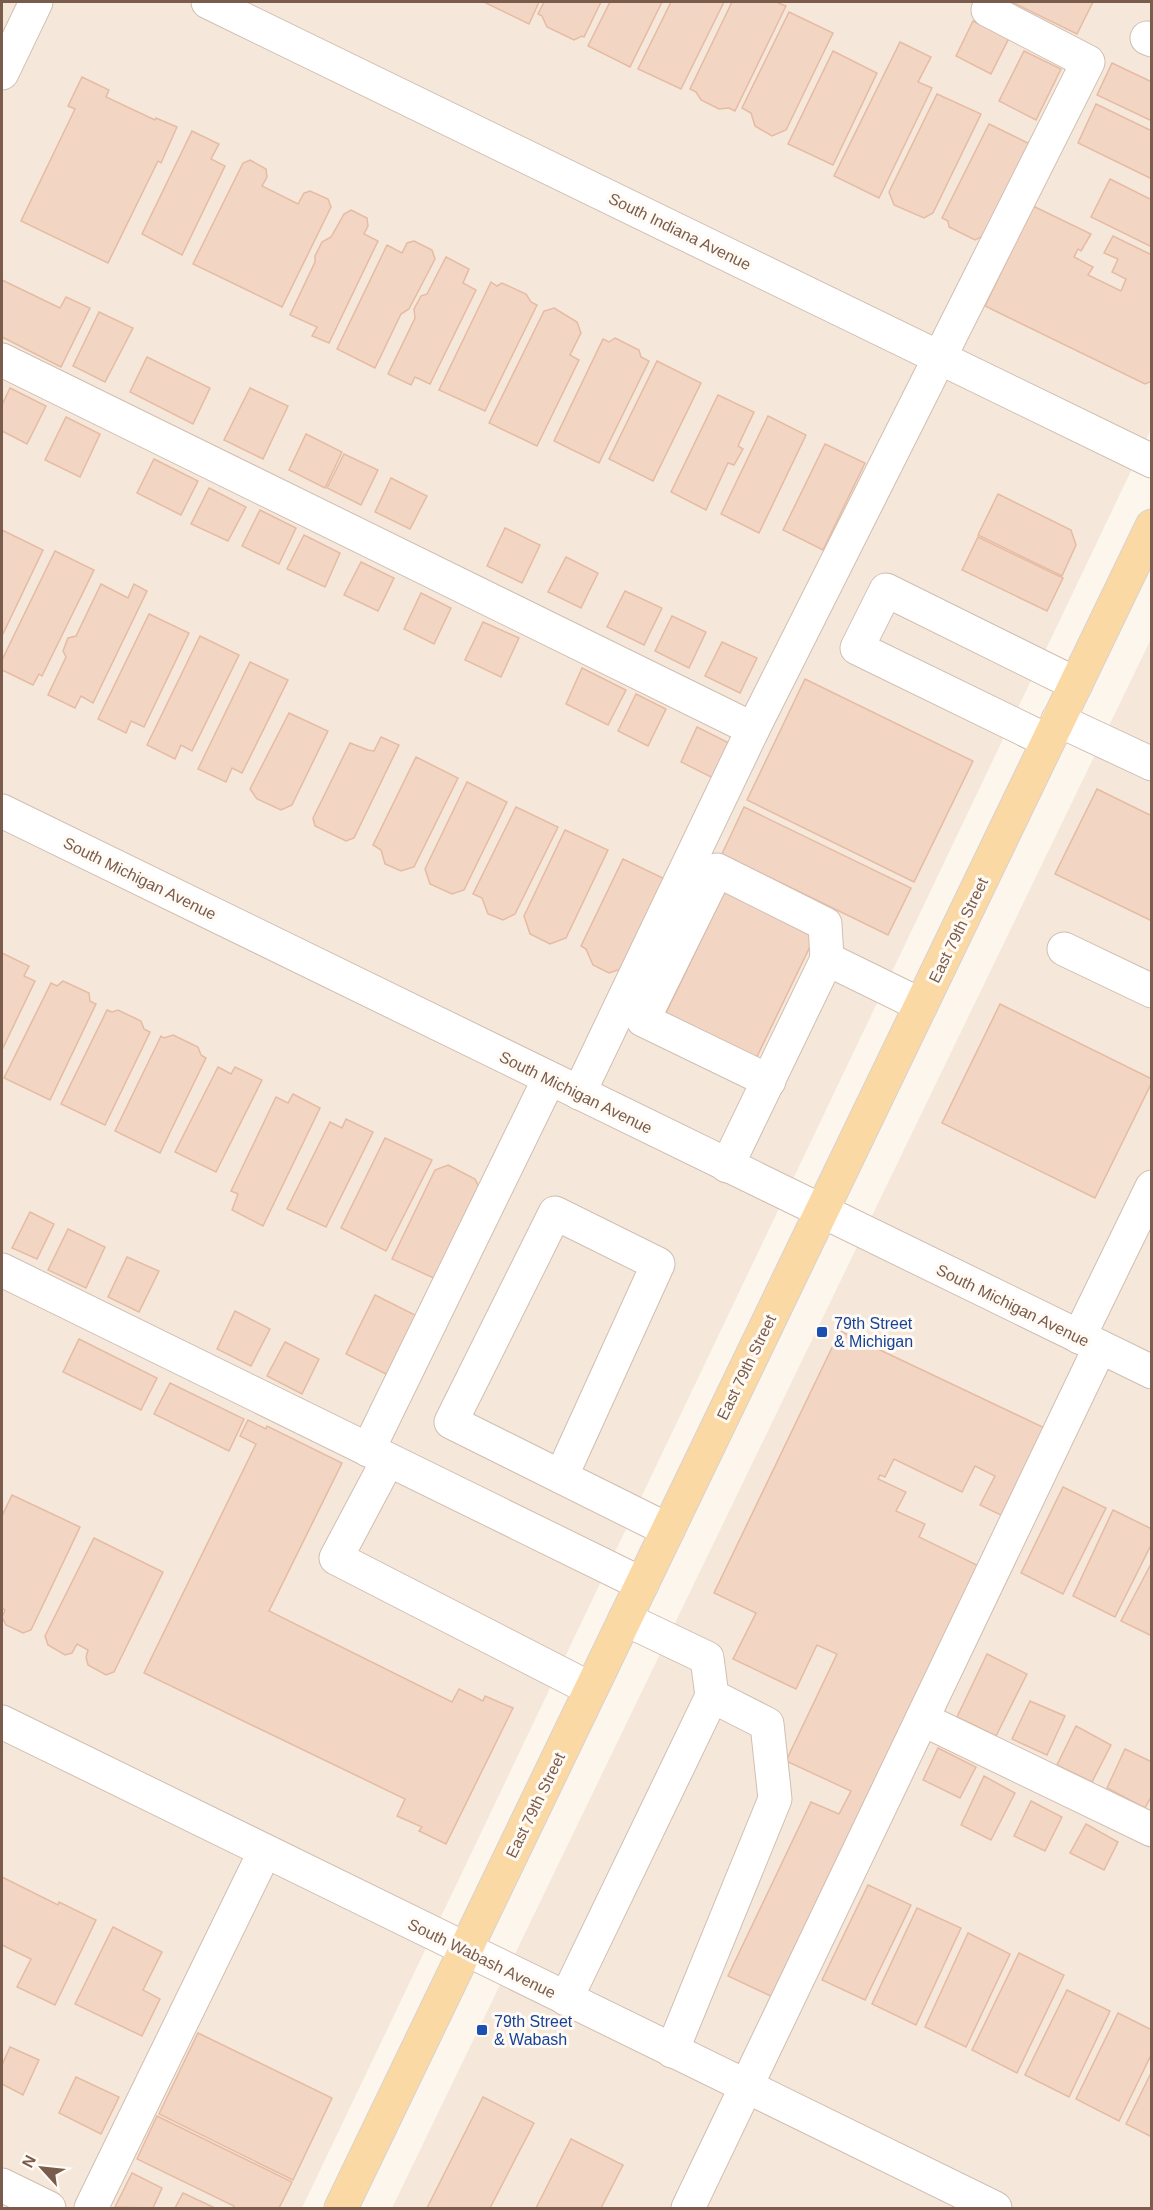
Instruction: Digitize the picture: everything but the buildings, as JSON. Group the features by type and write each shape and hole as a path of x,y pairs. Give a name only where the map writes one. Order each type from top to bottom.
{"main road":[{"name":"East 79th Street","path":"341,2208 1152,526"}],"street":[{"path":"2,73 36,2"},
{"name":"South Indiana Avenue","path":"208,2 1152,461"},
{"path":"579,1093 631,1014 705,864 753,729 1088,62 988,10 993,2"},
{"path":"2,360 753,729"},
{"path":"1076,684 886,590 857,648 1053,730 1152,764"},
{"name":"South Michigan Avenue","path":"2,811 1152,1372"},
{"path":"705,864 825,924 827,959 727,1166"},
{"path":"1064,949 1152,992"},
{"path":"827,959 921,1005"},
{"path":"631,1014 769,1082"},
{"path":"549,1079 378,1455 336,1558 591,1689"},
{"path":"688,2208 922,1719 1090,1342 1152,1186"},
{"path":"561,1477 658,1264 555,1213 451,1422 561,1477 668,1530"},
{"path":"2,1270 642,1584"},
{"path":"566,1999 712,1696 707,1658 625,1619"},
{"path":"672,2051 775,1799 767,1724 712,1696"},
{"path":"922,1719 1152,1830"},
{"name":"South Wabash Avenue","path":"2,1722 995,2208"},
{"path":"91,2208 265,1851"},
{"path":"2,2185 49,2208"}],"shaded area":[{"path":"2,2 1151,2 1151,429 302,2208 2,2208"},
{"path":"1151,639 1151,2208 392,2208 824,1315"}],"place":[{"name":"79th Street & Michigan","path":"822,1332"},
{"name":"79th Street & Wabash","path":"482,2030"}]}
